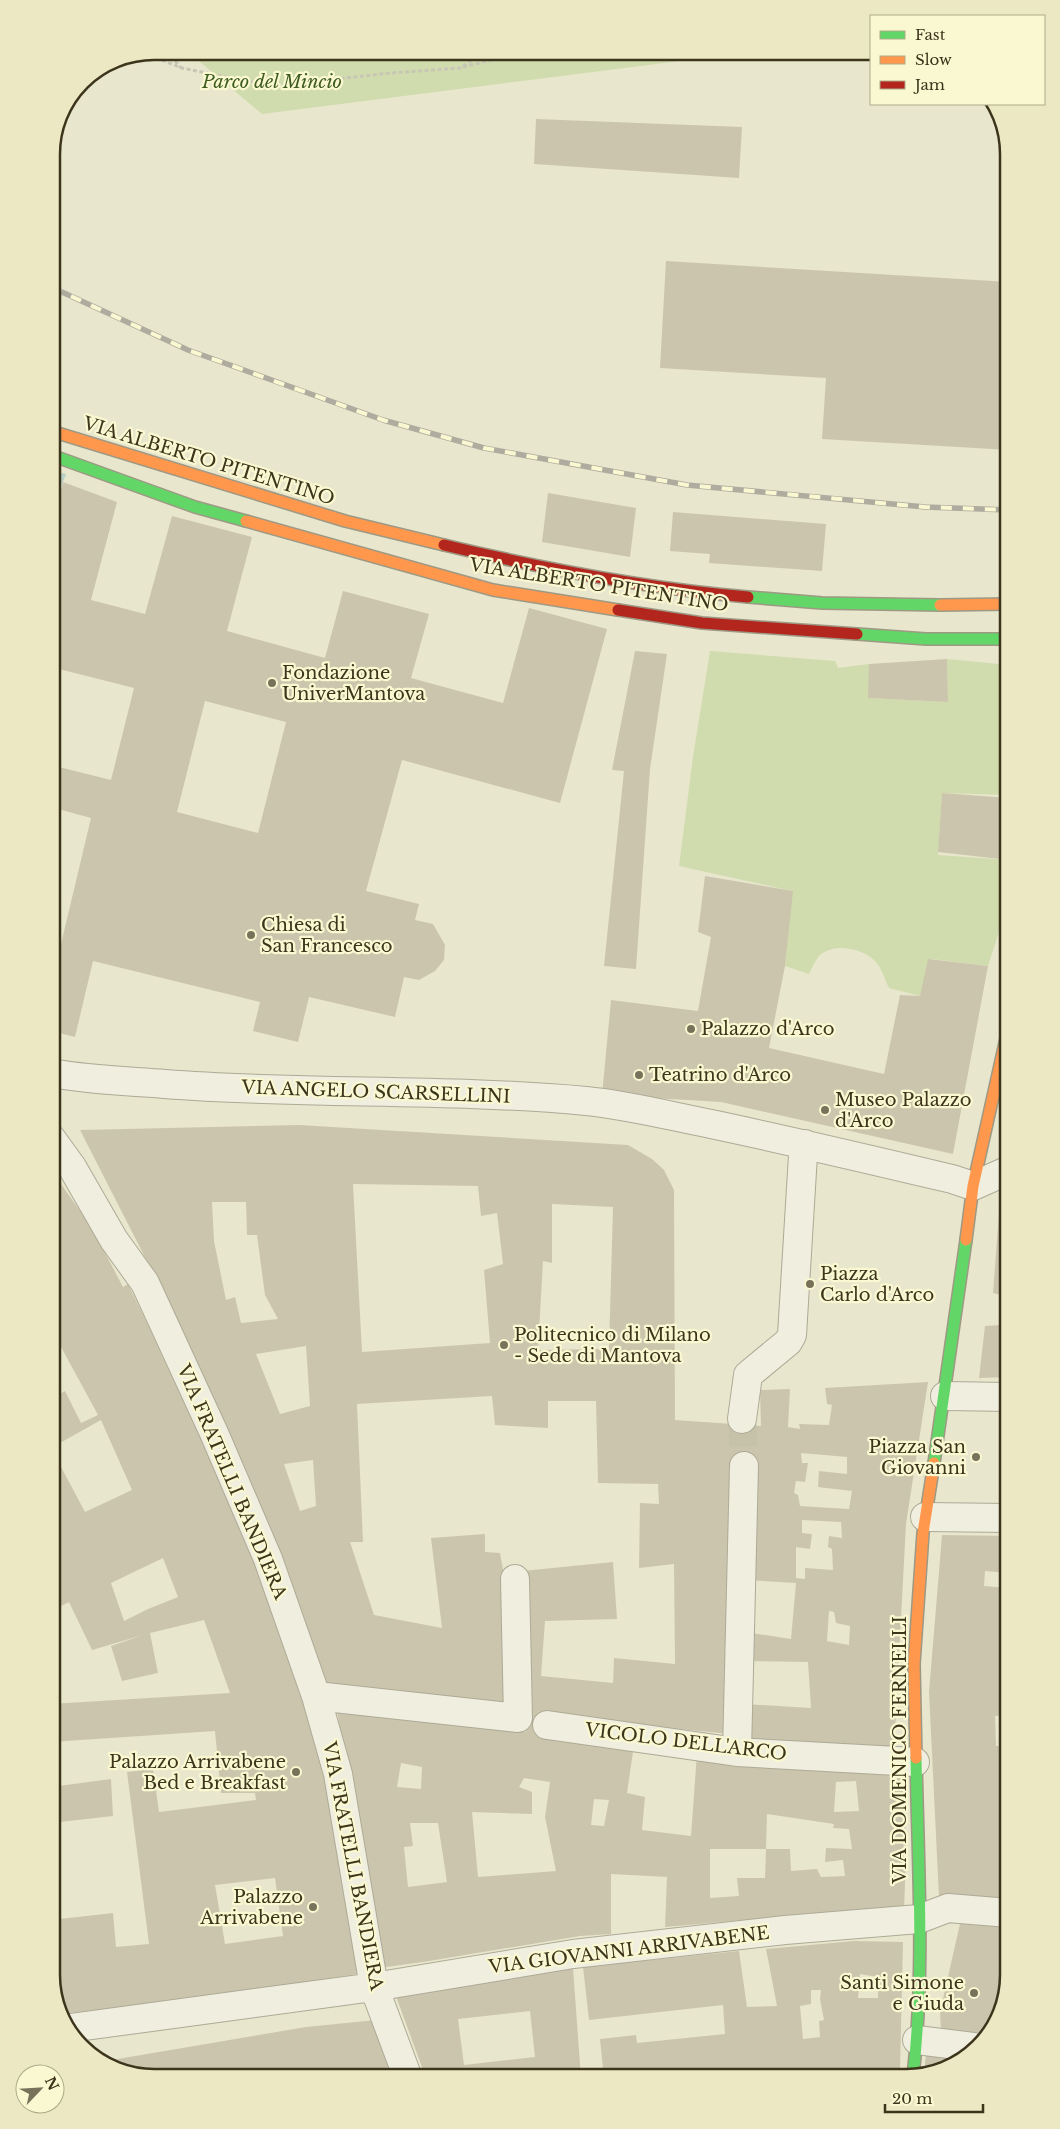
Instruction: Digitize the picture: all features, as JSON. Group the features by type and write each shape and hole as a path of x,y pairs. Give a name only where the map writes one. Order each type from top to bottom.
{"main road":[{"name":"VIA ALBERTO PITENTINO","path":"60,434 345,521 492,557 598,578 705,593 822,603 1000,604"},
{"name":"VIA ALBERTO PITENTINO","path":"60,458 195,507 493,590 702,623 926,639 1000,639"},
{"path":"945,1396 973,1186 1000,1065"},
{"name":"VIA DOMENICO FERNELLI","path":"914,2069 917,2040 919,1919 914,1762 914,1664 925,1517 945,1396"}],"street":[{"name":"VIA ANGELO SCARSELLINI","path":"63,1075 205,1087 328,1092 483,1094 588,1101 676,1116 805,1144"},
{"path":"742,1419 748,1375 788,1342 792,1335 805,1144 973,1186 1000,1174"},
{"name":"VIA FRATELLI BANDIERA","path":"60,1155 149,1292 268,1559 316,1696 338,1774 374,1987 405,2069"},
{"path":"945,1396 1000,1397"},
{"path":"737,1752 744,1466"},
{"path":"925,1517 1000,1518"},
{"path":"316,1696 518,1718 515,1579"},
{"name":"VICOLO DELL'ARCO","path":"547,1725 737,1752 914,1762"},
{"name":"VIA GIOVANNI ARRIVABENE","path":"76,2027 374,1987 573,1954 785,1930 919,1919 948,1908 1000,1912"},
{"path":"917,2040 968,2046"}],"path":[{"path":"162,60 182,68 274,86 391,73 460,68 492,60"},
{"path":"175,60 182,68"},
{"path":"460,68 472,60"}],"green space":[{"name":"Parco del Mincio","path":"198,60 688,60 262,114"},
{"path":"710,651 835,661 838,668 869,664 869,698 948,702 947,659 1000,664 1000,795 942,793 938,855 1000,859 1000,928 988,966 932,959 920,996 889,988 874,960 862,952 847,948 832,949 819,956 809,974 785,966 792,891 679,866 693,757"}],"shaded area":[{"path":"60,472 66,474 60,489"}],"building":[{"path":"536,119 742,127 739,178 534,164"},
{"path":"666,261 1000,281 1000,449 822,439 826,378 660,368"},
{"name":"Fondazione UniverMantova","path":"63,482 117,502 91,600 145,614 172,516 252,537 227,631 325,658 343,591 429,614 411,678 503,703 529,608 607,629 560,803 402,760 366,891 419,904 415,920 433,924 445,945 444,960 435,971 419,980 404,977 395,1017 309,997 298,1042 253,1031 260,1002 93,961 75,1037 60,1033 60,948 91,818 60,809 60,767 111,780 134,688 60,669 60,494","holes":["205,701 286,722 258,833 177,812"]},
{"path":"548,493 636,508 630,557 542,542"},
{"path":"673,512 826,524 822,571 709,563 710,554 670,551"},
{"path":"635,651 667,654 650,769 636,969 604,966 624,771 612,770"},
{"path":"947,659 948,702 868,698 869,664"},
{"path":"942,793 1000,797 1000,859 938,852"},
{"name":"Palazzo d'Arco","path":"705,876 793,891 785,966 769,1048 884,1074 900,995 920,996 928,959 988,966 953,1154 721,1102 602,1095 611,1000 698,1011 711,937 698,932"},
{"path":"299,1125 628,1145 652,1159 664,1170 674,1190 675,1420 761,1426 760,1390 790,1389 788,1427 800,1429 799,1424 829,1425 832,1405 827,1404 825,1388 928,1382 906,1524 894,1751 746,1745 745,1704 811,1708 808,1662 746,1661 745,1632 791,1639 796,1583 747,1580 729,1734 612,1722 634,1745 627,1793 645,1797 642,1830 691,1836 697,1753 904,1768 906,1854 904,1911 848,1911 665,1927 667,1877 611,1874 611,1934 580,1936 379,1968 336,1704 526,1732 522,1571 613,1562 617,1619 545,1621 541,1676 613,1683 614,1658 675,1664 674,1564 639,1568 640,1503 659,1504 658,1484 598,1483 596,1401 548,1401 548,1428 495,1425 492,1396 357,1404 363,1542 350,1542 374,1615 442,1628 431,1538 485,1534 485,1552 500,1553 505,1581 511,1705 318,1684 173,1312 80,1130","holes":["353,1184 478,1186 481,1216 497,1213 503,1264 484,1270 490,1343 362,1352","212,1202 246,1202 247,1235 257,1235 265,1295 278,1319 241,1323 235,1297 226,1300 214,1241","552,1204 613,1207 609,1349 538,1350 543,1261 552,1263","306,1346 310,1406 280,1414 256,1354","801,1453 847,1457 847,1474 819,1471 818,1487 852,1491 849,1509 800,1506 798,1495 794,1493 796,1481 805,1482 808,1463 802,1463","313,1460 316,1506 300,1511 284,1464","802,1520 841,1522 842,1538 829,1536 828,1547 832,1549 833,1570 805,1568 805,1579 796,1578 796,1547 810,1549 812,1534 802,1533","829,1611 834,1612 836,1623 850,1626 849,1645 827,1641","401,1763 422,1767 421,1789 397,1787","524,1778 550,1782 545,1817 556,1871 478,1877 472,1812 532,1814 532,1792 519,1787","856,1781 859,1811 834,1812 836,1782","594,1799 609,1800 604,1826 591,1825","767,1814 834,1824 833,1828 849,1829 852,1849 826,1848 825,1862 843,1860 845,1876 821,1877 817,1869 791,1871 790,1849 766,1849","410,1823 438,1823 447,1882 408,1887 404,1847 413,1846","710,1849 766,1849 765,1878 737,1878 739,1896 710,1898"]},
{"path":"61,1184 92,1228 123,1287 128,1284 221,1483 272,1602 318,1750 328,1791 357,1974 183,2001 68,2013 67,2011 60,1981 60,1919 113,1913 116,1947 149,1944 127,1772 153,1769 159,1812 256,1800 255,1793 221,1793 215,1731 60,1741 60,1703 230,1693 204,1620 150,1633 158,1673 122,1681 111,1646 143,1635 92,1650 69,1602 60,1606 60,1465 85,1512 132,1490 101,1420 60,1443 60,1394 65,1391 81,1423 98,1415 60,1345","holes":["163,1558 178,1597 124,1621 111,1583","275,1878 283,1936 225,1944 215,1885"]},
{"path":"1000,1200 1000,1295 993,1293"},
{"path":"1000,1325 1000,1377 979,1378 985,1326"},
{"path":"942,1535 1000,1536 1000,1572 985,1571 984,1586 1000,1587 1000,1716 995,1716 996,1746 1000,1746 1000,1899 939,1897 929,1692"},
{"path":"111,1779 113,1816 60,1822 60,1786"},
{"name":"Santi Simone e Giuda","path":"962,1915 1000,1919 999,1987 993,2011 984,2027 978,2036 941,2031 940,2012"},
{"path":"854,1941 903,1942 900,2069 603,2069 600,2039 636,2035 637,2043 725,2034 723,2005 589,2020 583,1967 739,1951 747,2007 777,2006 766,1949","holes":["860,1974 878,1977 878,1998 858,1998","811,1990 821,1990 820,1999 824,2020 819,2021 820,2037 803,2039 800,2006 811,2004"]},
{"path":"573,1968 580,2069 423,2069 394,1991","holes":["530,2011 535,2057 464,2065 458,2019"]},
{"path":"376,2020 395,2069 148,2069 114,2060 306,2027"},
{"path":"926,2054 954,2056 942,2062 925,2067"}],"tunnel":[{"path":"742,1419 744,1466"}],"railway":[{"path":"60,291 188,350 383,420 484,448 687,485 925,507 1000,510"}],"traffic: fast":[{"path":"60,458 195,507 246,521"},
{"path":"748,597 822,603 940,605"},
{"path":"857,634 926,639 1000,639"},
{"path":"934,1463 966,1240"},
{"path":"914,2069 920,1957 916,1758"}],"traffic: slow":[{"path":"60,434 345,521 444,545"},
{"path":"246,521 493,590 618,610"},
{"path":"940,605 1000,604"},
{"path":"966,1240 973,1186 1000,1065"},
{"path":"916,1758 914,1664 923,1533 934,1463"}],"traffic: jam":[{"path":"444,545 595,577 748,597"},
{"path":"618,610 702,623 857,634"}],"place":[{"name":"Fondazione UniverMantova","path":"272,683"},
{"name":"Chiesa di San Francesco","path":"251,935"},
{"name":"Palazzo d'Arco","path":"691,1029"},
{"name":"Teatrino d'Arco","path":"639,1075"},
{"name":"Museo Palazzo d'Arco","path":"825,1110"},
{"name":"Piazza Carlo d'Arco","path":"810,1284"},
{"name":"Politecnico di Milano - Sede di Mantova","path":"504,1345"},
{"name":"Piazza San Giovanni","path":"976,1457"},
{"name":"Palazzo Arrivabene Bed e Breakfast","path":"296,1772"},
{"name":"Palazzo Arrivabene","path":"313,1907"},
{"name":"Santi Simone e Giuda","path":"974,1993"}]}
